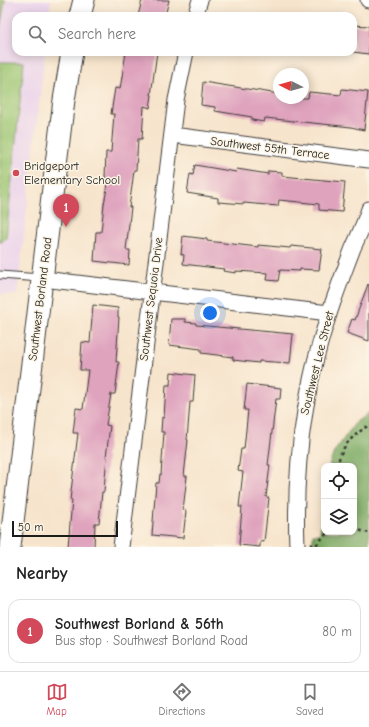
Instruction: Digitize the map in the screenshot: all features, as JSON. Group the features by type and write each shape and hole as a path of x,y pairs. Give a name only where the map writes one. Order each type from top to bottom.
{"main road":[{"path":"81,12 84,0"},
{"name":"Southwest Borland Road","path":"10,547 59,137 71,56"}],"street":[{"path":"196,12 200,0"},
{"name":"Southwest Sequoia Drive","path":"121,547 176,100 185,56"},
{"name":"Southwest 55th Terrace","path":"172,135 369,160"},
{"name":"Southwest Lee Street","path":"303,546 296,514 300,438 305,407 329,313 369,209"},
{"path":"43,279 329,313"}],"lane":[{"path":"0,274 43,279"}],"path":[{"path":"338,463 340,452 352,437 369,425"},
{"path":"357,530 369,533"},
{"path":"303,546 317,544 325,535"}],"shaded area":[{"name":"Bridgeport Elementary School","path":"0,0 51,0 50,12 12,12 12,56 45,56 17,295 0,294"}],"green space":[{"path":"0,0 5,0 0,28"},
{"path":"0,62 24,62 6,238 0,243"},
{"path":"369,413 369,545 313,547 313,534 320,534 321,520 321,535 357,535 357,463 330,463 334,452 356,422"}],"building":[{"path":"142,0 169,0 166,12 139,12"},
{"path":"357,25 369,26 369,54 357,52"},
{"path":"125,56 156,56 150,108 144,106 142,139 138,139 136,170 134,170 129,207 131,207 126,250 130,250 129,265 94,261 96,232 101,232 109,178 105,178 106,152 111,152 114,114 111,114 115,88 120,89"},
{"path":"203,82 273,93 273,104 309,104 309,92 341,95 342,89 368,92 364,130 351,127 265,118 264,122 252,120 252,117 215,111 215,107 201,105"},
{"path":"195,165 236,172 237,169 268,174 268,171 282,172 282,176 345,182 342,212 319,210 319,204 279,200 278,206 218,202 218,198 187,193 190,174 193,175"},
{"path":"183,236 207,239 207,241 258,247 258,245 290,248 291,246 322,249 319,270 280,270 278,281 267,280 268,273 236,271 236,273 223,271 224,269 183,264 184,255 181,254"},
{"path":"368,284 369,341 347,333 352,319 355,320"},
{"path":"93,305 118,308 119,317 116,362 119,362 115,394 111,394 106,425 110,426 104,492 102,492 99,523 95,523 94,547 68,547 72,500 70,500 78,433 73,433 76,408 83,409 88,370 80,370 82,342 90,343"},
{"path":"171,319 185,319 185,322 196,323 196,325 293,334 290,363 259,361 259,363 233,360 233,357 201,353 201,349 169,345"},
{"path":"171,372 195,375 193,402 190,402 184,476 187,476 183,510 186,511 183,538 152,535 156,483 159,483 160,474 161,475 164,432 161,432 162,417 164,418 166,385 170,385"},
{"path":"247,384 281,388 280,399 276,399 268,465 270,465 266,497 269,498 264,542 260,541 260,547 239,545 242,507 239,507 243,472 238,471 241,449 244,449 248,410 244,410"}],"place":[{"name":"Bridgeport Elementary School","path":"16,173"},
{"name":"Southwest Borland & 56th","path":"66,227"}]}
